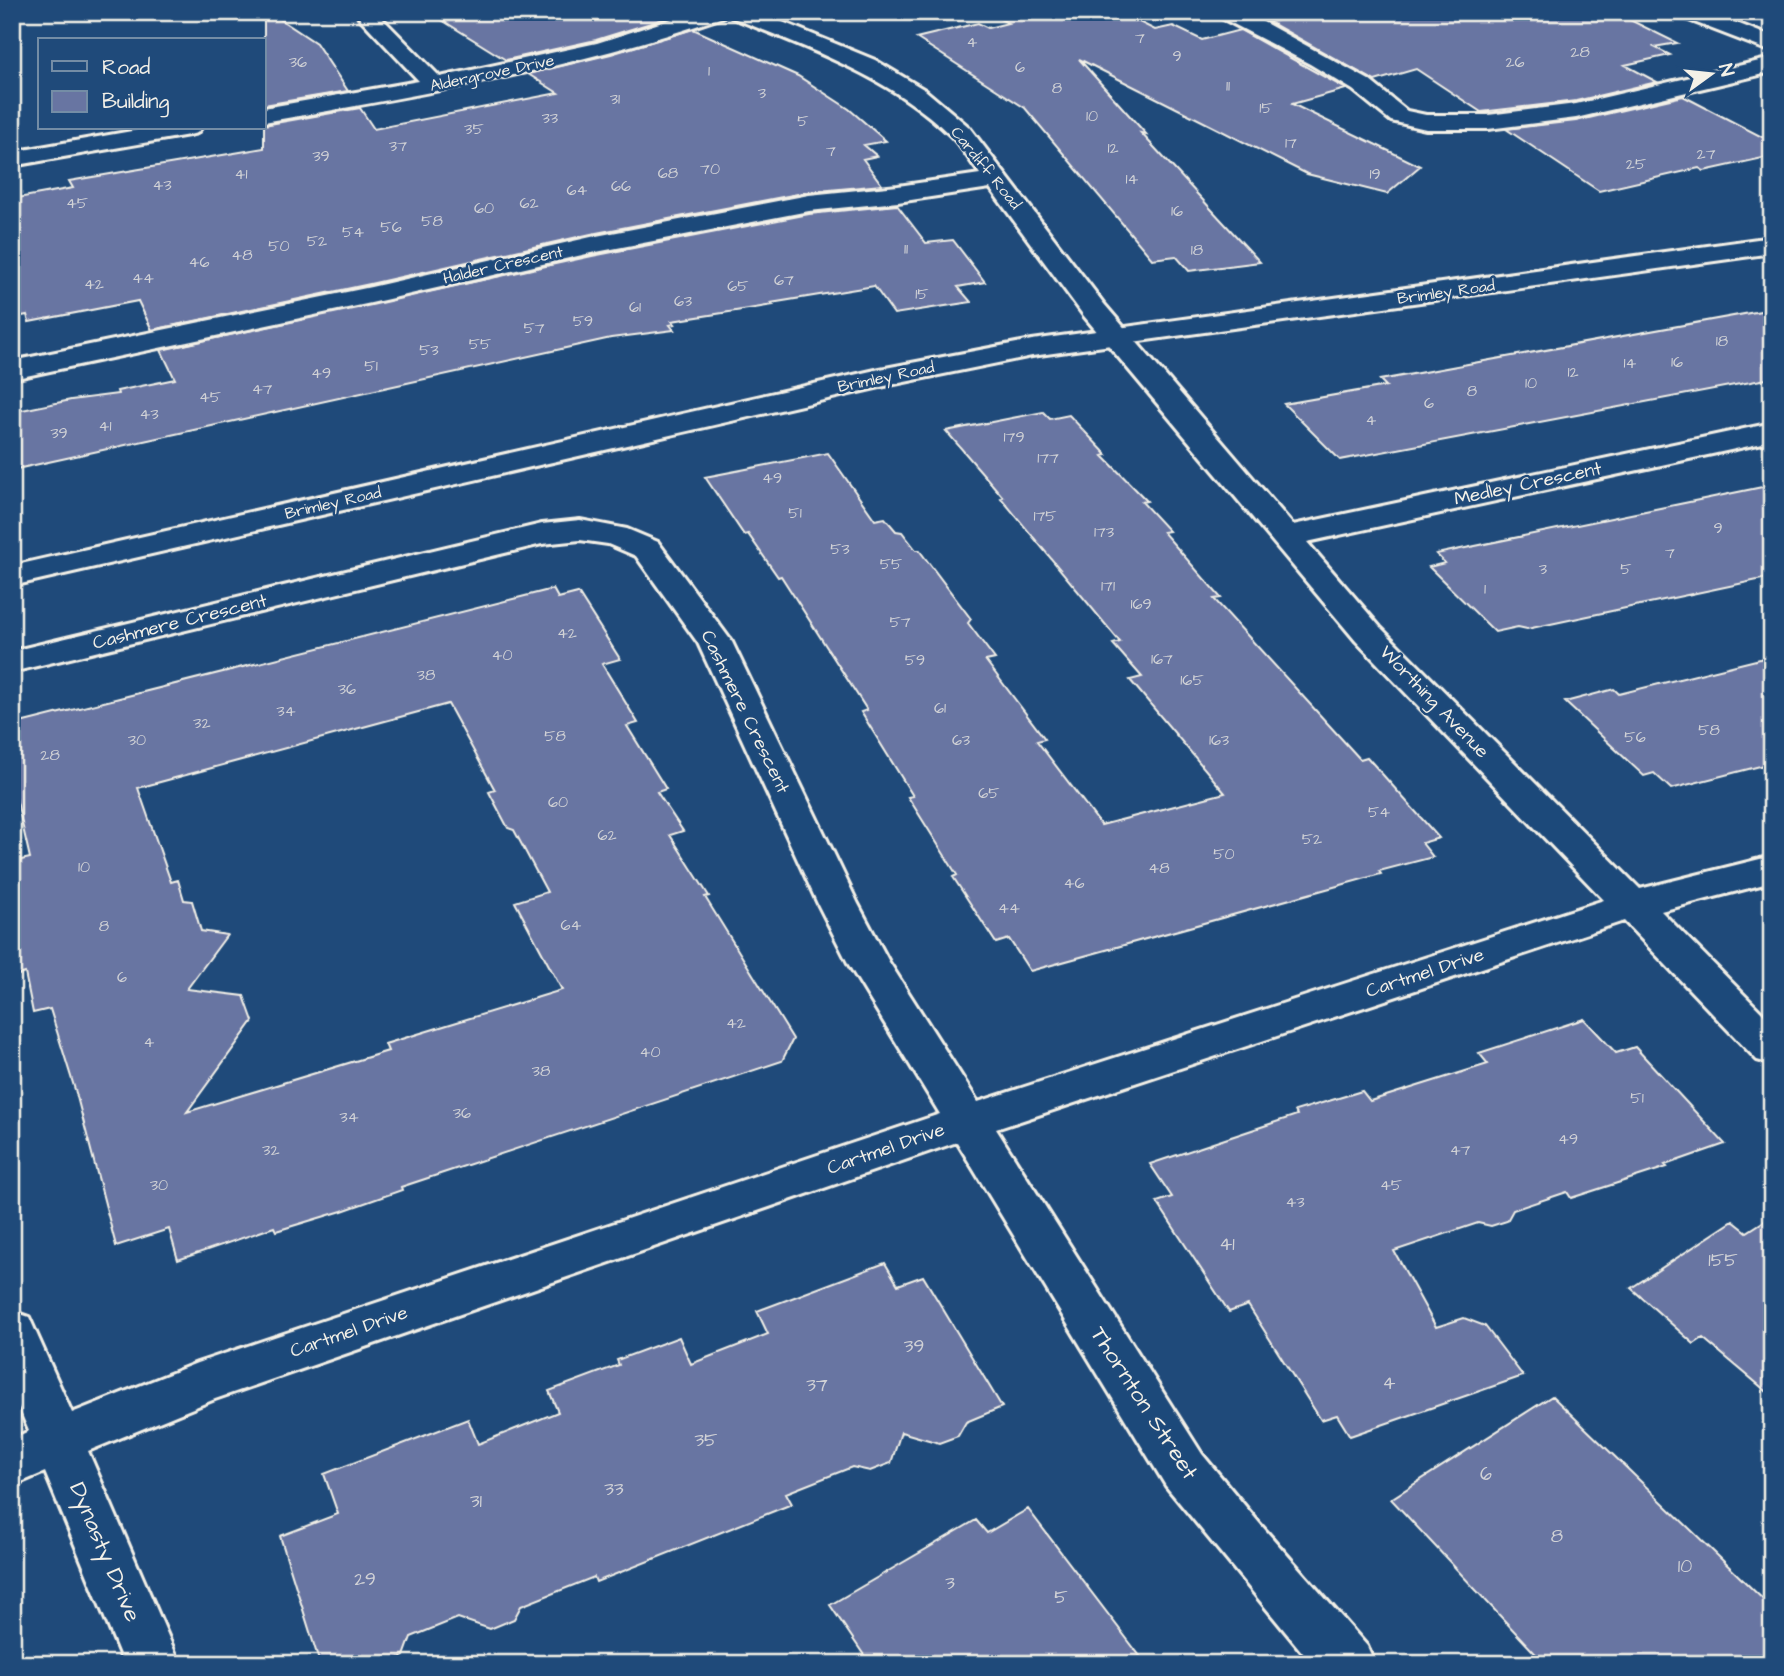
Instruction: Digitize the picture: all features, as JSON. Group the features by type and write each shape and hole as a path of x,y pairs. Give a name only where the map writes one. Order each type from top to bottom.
{"street":[{"path":"364,12 435,85"},
{"name":"Aldergrove Drive","path":"266,115 533,65 676,27 715,12"},
{"name":"Cardiff Road","path":"739,12 867,65 917,95 961,132 1117,338"},
{"path":"1228,12 1318,59 1361,85 1399,116 1426,122 1488,122 1576,111 1772,65"},
{"path":"1689,12 1772,45"},
{"path":"12,159 178,130"},
{"name":"Halder Crescent","path":"12,370 371,296 591,244 809,203 898,194 996,179"},
{"name":"Brimley Road","path":"12,576 880,378 1032,348 1772,245"},
{"name":"Worthing Avenue","path":"1117,338 1368,634 1772,1049"},
{"name":"Medley Crescent","path":"1284,537 1772,432"},
{"name":"Cashmere Crescent","path":"12,662 542,534 580,530 616,536 647,549 715,642 838,904 870,965 967,1122"},
{"name":"Cartmel Drive","path":"12,1464 58,1441 197,1384 967,1122 1631,905 1772,869"},
{"name":"Thornton Street","path":"967,1122 1184,1470 1240,1541 1347,1664"},
{"path":"12,1331 58,1441"},
{"name":"Dynasty Drive","path":"58,1441 152,1664"}],"building":[{"path":"264,12 269,12 316,43 348,91 266,105"},
{"path":"429,12 654,12 667,18 596,40 506,60"},
{"path":"986,12 1119,12 1155,30 1173,26 1202,40 1240,30 1346,89 1292,104 1420,166 1387,194 1307,174 1079,59 1146,134 1141,133 1260,262 1189,271 1176,256 1152,259 1025,108 916,38 978,23 988,28 1008,23"},
{"path":"1308,12 1614,12 1677,43 1654,47 1670,55 1625,65 1657,82 1576,101 1481,112 1416,69 1375,81 1270,22"},
{"path":"693,29 798,76 849,109 886,141 864,145 877,156 863,159 882,185 808,192 591,234 152,330 138,301 29,322 27,315 12,318 12,199 73,188 69,181 264,148 266,125 360,108 374,129 558,93 528,74 611,54"},
{"path":"1683,96 1772,142 1772,156 1704,171 1699,168 1599,191 1506,129 1576,121"},
{"path":"897,205 926,243 953,240 985,282 958,287 971,302 894,314 874,286 771,303 773,305 672,321 675,324 670,325 674,330 611,338 12,470 12,412 118,394 117,391 175,379 161,350 592,256 809,214"},
{"path":"1772,309 1772,378 1340,460 1284,404 1386,386 1380,380"},
{"path":"1043,412 1050,419 1069,415 1107,455 1103,456 1147,501 1142,502 1169,531 1163,532 1221,598 1214,599 1360,759 1367,757 1439,838 1422,843 1433,857 1379,871 1381,874 1030,971 1009,939 996,943 953,877 957,875 908,797 913,796 861,712 867,710 781,576 778,577 748,534 744,535 705,477 828,453 875,520 885,518 896,531 902,532 916,550 919,550 971,619 968,623 995,659 986,661 1045,739 1037,741 1101,825 1225,793 1130,680 1142,677 1113,644 1120,642 946,431"},
{"path":"1772,485 1772,577 1527,629 1518,627 1495,632 1429,567 1445,563 1436,554"},
{"path":"553,589 558,598 578,593 620,659 602,664 638,723 627,726 666,789 657,792 683,831 670,835 793,1039 782,1061 401,1187 402,1190 342,1211 276,1231 274,1227 178,1260 169,1229 116,1246 76,1093 50,1009 33,1013 25,973 12,977 12,862 30,858 12,780 12,725","holes":["448,704 495,790 489,792 508,828 514,830 547,892 515,902 562,990 385,1044 388,1051 187,1112 253,1021 244,996 187,989 227,935 201,931 192,901 184,900 178,880 171,882 138,788"]},
{"path":"1772,656 1772,763 1671,789 1654,773 1644,776 1565,702 1614,689 1619,694"},
{"path":"1584,1019 1616,1053 1635,1047 1725,1144 1665,1165 1667,1167 1571,1198 1567,1192 1513,1210 1507,1221 1491,1226 1478,1223 1394,1251 1436,1327 1464,1318 1485,1326 1523,1376 1350,1436 1337,1415 1321,1420 1248,1305 1229,1312 1157,1202 1172,1197 1150,1164 1297,1115 1295,1111 1362,1091 1370,1101 1488,1064 1479,1053"},
{"path":"1772,1216 1772,1396 1703,1338 1694,1344 1631,1288 1733,1221 1747,1232"},
{"path":"885,1263 898,1285 923,1276 1002,1407 966,1422 958,1436 939,1443 901,1432 891,1463 870,1471 852,1467 786,1493 792,1504 596,1582 594,1577 521,1606 514,1619 490,1629 458,1618 411,1637 404,1656 383,1664 370,1664 357,1658 343,1664 320,1664 280,1536 338,1514 324,1474 468,1419 478,1444 558,1412 549,1391 619,1365 617,1360 679,1337 691,1364 768,1334 757,1311"},
{"path":"1552,1396 1772,1608 1772,1664 1545,1664 1391,1499"},
{"path":"1028,1509 1146,1664 870,1664 830,1605 976,1520 987,1533"}]}
